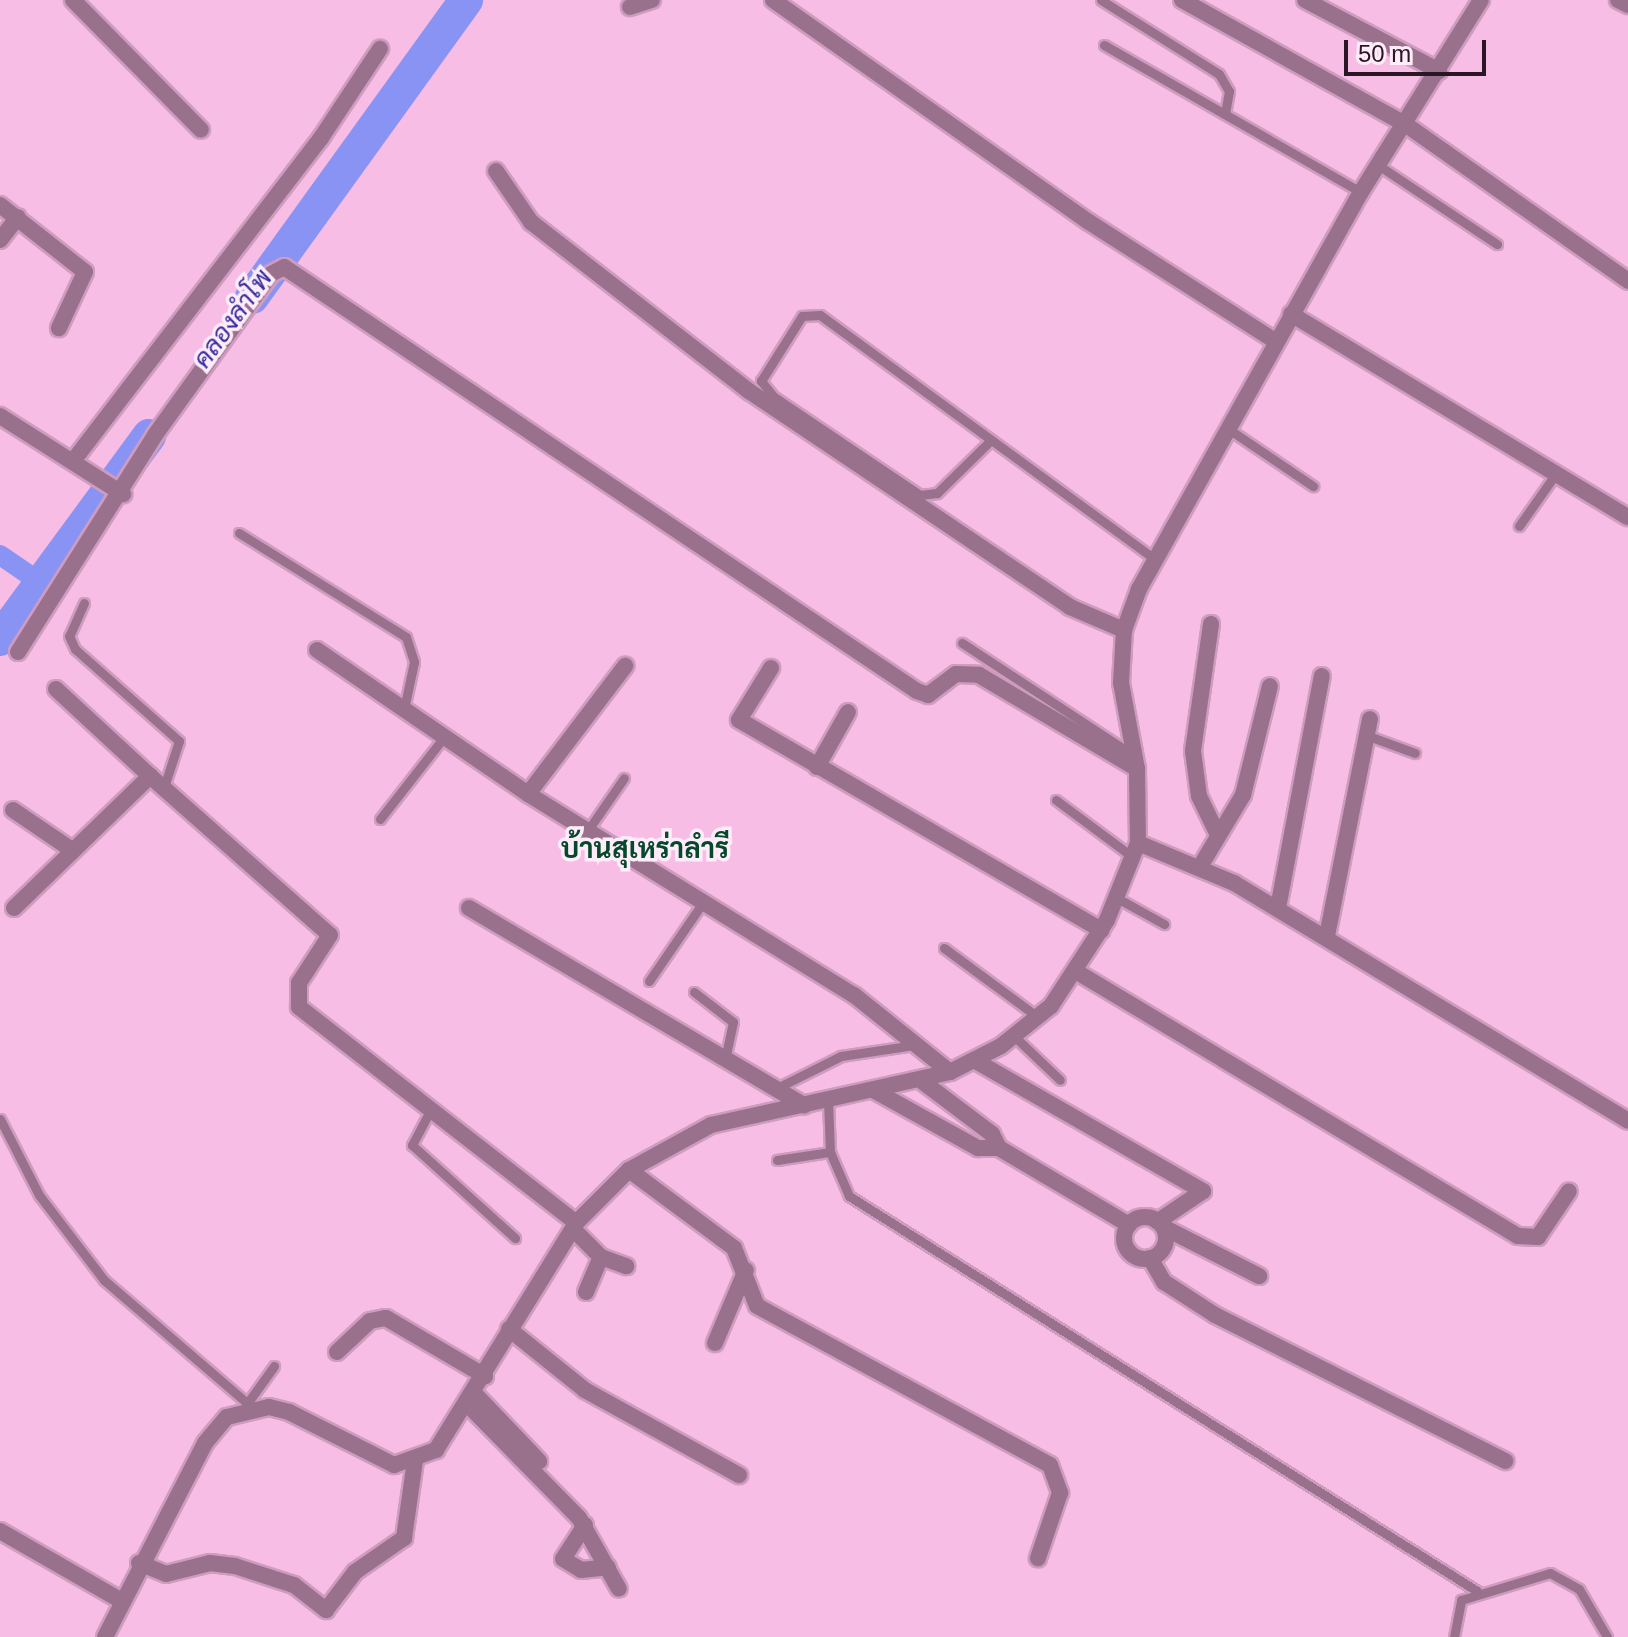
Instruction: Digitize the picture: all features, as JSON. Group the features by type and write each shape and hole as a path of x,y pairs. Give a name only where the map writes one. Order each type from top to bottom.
{"street":[{"path":"73,0 201,130"},
{"path":"630,7 652,0"},
{"path":"773,0 1089,222 1275,341"},
{"path":"1182,0 1405,124 1628,281"},
{"path":"1305,0 1439,71"},
{"path":"105,1637 139,1563 205,1443 227,1417 250,1407 289,1412 373,1459 415,1461 436,1450 472,1399 509,1329 574,1226 629,1170 711,1125 923,1082 950,1072 1015,1037 1039,1018 1077,972 1117,898 1136,850 1135,762 1121,683 1124,630 1155,559 1275,341 1361,192 1481,0"},
{"path":"1618,0 1628,5"},
{"path":"77,462 380,49"},
{"path":"496,171 531,222 749,391 1058,599 1124,630"},
{"path":"0,205 85,272 59,328"},
{"path":"0,240 18,217"},
{"path":"18,652 155,435 271,274 284,267 917,691 928,695 956,674 979,675 1135,762"},
{"path":"1291,314 1628,517"},
{"path":"0,416 121,492"},
{"path":"1211,624 1193,751 1199,796 1218,835"},
{"path":"317,650 528,794 704,901 919,1044 950,1072"},
{"path":"528,794 625,666"},
{"path":"771,668 739,720 1101,930"},
{"path":"1278,908 1322,676"},
{"path":"1201,865 1243,795 1270,686"},
{"path":"56,689 330,935 299,983 299,1007 431,1109 574,1226 601,1257 626,1266"},
{"path":"817,767 848,712"},
{"path":"1327,936 1368,727"},
{"path":"14,908 150,776"},
{"path":"13,810 72,850"},
{"path":"1136,850 1201,865 1327,936 1628,1121"},
{"path":"469,908 804,1105"},
{"path":"1077,972 1518,1236 1538,1237 1569,1191"},
{"path":"974,1060 1203,1191 1160,1224"},
{"path":"923,1082 992,1134 999,1148"},
{"path":"875,1091 978,1148 999,1148 1129,1225"},
{"path":"629,1170 723,1239 746,1269 757,1306 783,1324 1050,1465 1060,1493 1038,1558"},
{"path":"1129,1225 1142,1218 1160,1224 1259,1276"},
{"path":"1150,1258 1163,1250 1160,1224"},
{"path":"1129,1225 1127,1250 1150,1258 1164,1282 1204,1308 1505,1461"},
{"path":"586,1292 601,1257"},
{"path":"715,1343 746,1269"},
{"path":"337,1352 370,1321 386,1318 485,1376"},
{"path":"509,1329 585,1390 739,1475"},
{"path":"472,1399 539,1461"},
{"path":"472,1399 585,1525 619,1589"},
{"path":"139,1563 166,1574 210,1563 235,1566 294,1585 326,1610 364,1563 404,1538 415,1461"},
{"path":"585,1525 563,1559 581,1570 608,1567"},
{"path":"0,1531 120,1600"}],"lane":[{"path":"1101,0 1219,74 1229,91 1225,114"},
{"path":"1104,45 1361,192"},
{"path":"1378,165 1497,244"},
{"path":"991,440 937,493 920,495 774,397 761,381 810,312 991,440 1155,559"},
{"path":"1227,428 1313,486"},
{"path":"1519,526 1557,472"},
{"path":"239,533 406,637 414,662 404,709"},
{"path":"84,603 69,636 75,649 179,741 164,787"},
{"path":"962,643 1135,762"},
{"path":"1368,727 1415,753"},
{"path":"380,819 444,737"},
{"path":"588,830 624,778"},
{"path":"1056,800 1136,850"},
{"path":"1117,898 1164,924"},
{"path":"649,981 704,901"},
{"path":"944,948 1039,1018"},
{"path":"694,992 733,1022 725,1059"},
{"path":"1015,1037 1060,1080"},
{"path":"775,1089 841,1056 919,1044"},
{"path":"828,1100 830,1152 849,1196 881,1219 1477,1591"},
{"path":"431,1109 412,1145 515,1238"},
{"path":"1,1123 53,1216 104,1280 250,1407 274,1366"},
{"path":"777,1160 830,1152"},
{"path":"1454,1637 1461,1600 1477,1591 1531,1574 1566,1577 1607,1637"}],"waterway":[{"name":"คลองลำโพ","path":"252,297 466,0"},
{"name":"คลองลำโพ","path":"0,639 149,436"},
{"path":"0,555 41,583"}],"district":[{"name":"บ้านสุเหร่าลำรี","path":"645,849"}]}
